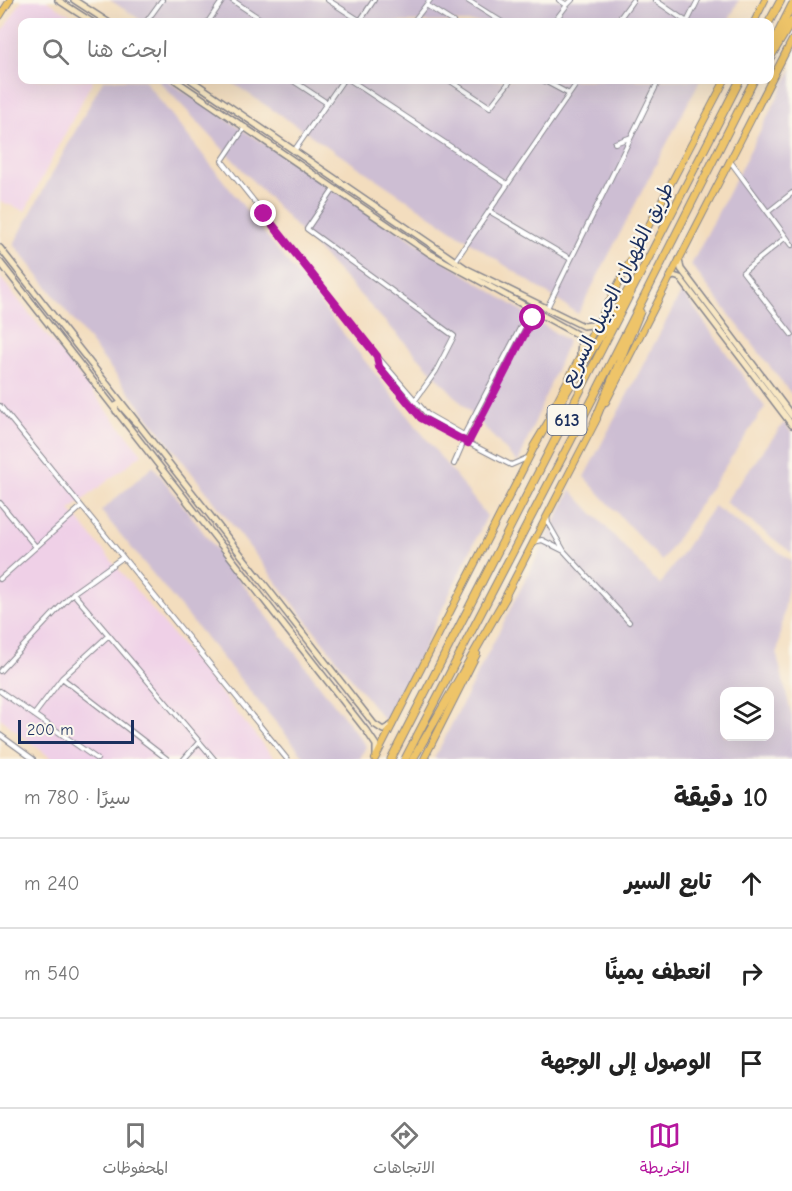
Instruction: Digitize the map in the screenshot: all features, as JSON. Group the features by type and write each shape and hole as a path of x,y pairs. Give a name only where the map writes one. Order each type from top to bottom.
{"highway":[{"path":"771,18 781,0"},
{"path":"774,41 792,5"},
{"path":"774,51 792,21"},
{"name":"طريق الظهران الجبيل السريع","path":"391,759 738,84"},
{"name":"طريق الظهران الجبيل السريع","path":"405,759 753,84"},
{"path":"534,446 669,217"},
{"path":"594,423 663,257"},
{"path":"413,759 506,597"}],"main road":[{"path":"0,16 10,0"},
{"path":"756,18 765,0"},
{"name":"613","path":"774,75 792,40"},
{"path":"375,759 578,358 722,84"},
{"name":"613","path":"424,759 529,547 769,84"}],"street":[{"path":"58,0 86,18"},
{"path":"74,0 102,18"},
{"path":"150,18 162,0"},
{"path":"211,18 223,0"},
{"path":"232,0 259,18"},
{"path":"328,0 355,18"},
{"path":"363,18 374,0"},
{"path":"416,18 430,0"},
{"path":"467,0 496,18"},
{"path":"559,0 567,5"},
{"path":"557,18 572,0"},
{"path":"620,18 633,0"},
{"path":"654,0 681,18"},
{"path":"689,18 698,0"},
{"path":"426,5 447,18"},
{"path":"181,84 429,254 579,338 581,347 578,358"},
{"path":"197,84 455,261 583,326 592,325 601,318"},
{"path":"298,84 327,103"},
{"path":"294,151 340,84"},
{"path":"356,84 507,184"},
{"path":"455,84 490,107 508,84"},
{"path":"550,84 569,94"},
{"path":"455,261 576,84"},
{"path":"547,308 569,258 657,84"},
{"path":"244,127 222,161 377,356 427,414 464,440"},
{"path":"615,143 630,138"},
{"path":"729,161 792,245"},
{"path":"334,189 307,229 454,336 436,371 411,406"},
{"path":"768,212 792,193"},
{"path":"489,211 569,258"},
{"path":"786,237 743,272 792,335"},
{"path":"0,248 374,724 383,730 393,724"},
{"path":"680,256 681,268 792,416"},
{"path":"0,262 368,733 376,746 375,759"},
{"path":"668,279 674,276 680,278 792,425"},
{"path":"454,464 527,315 526,308"},
{"path":"464,440 533,318 540,315"},
{"path":"511,345 513,356"},
{"path":"377,356 379,367 421,418 511,465 528,457"},
{"path":"116,411 115,406 118,404 130,419 140,426"},
{"path":"0,406 287,759"},
{"path":"167,476 189,498 192,498 192,492"},
{"path":"1,506 36,546"},
{"path":"0,579 81,507"},
{"path":"548,510 548,523 564,551 629,622"},
{"path":"529,547 536,540 542,540 564,551"},
{"path":"0,671 73,593 122,558"},
{"path":"73,593 214,759"},
{"path":"34,715 62,678 109,635"},
{"path":"62,678 167,759"},
{"path":"0,691 97,759"},
{"path":"368,733 376,733 374,724"},
{"path":"0,735 33,759"},
{"path":"184,759 200,742"}],"shaded area":[{"path":"22,0 46,0 76,18 18,18 18,84 91,84 25,211 0,201 0,35"},
{"path":"110,0 739,0 730,18 138,18"},
{"path":"792,69 792,395 691,265"},
{"path":"101,84 147,84 487,516 387,724 14,244"},
{"path":"162,84 172,84 568,341 518,463"},
{"path":"234,84 698,84 578,314"},
{"path":"0,277 142,454 70,510 275,759 52,759 0,718"},
{"path":"682,291 765,407 662,561 584,477"},
{"path":"784,423 792,433 792,553 725,502"},
{"path":"153,466 366,746 360,759 306,759 101,511"},
{"path":"571,490 660,585 714,506 792,561 777,655 792,717 792,759 434,759"}],"route":[{"path":"264,214 377,356 379,367 421,418 468,443 533,318"}]}
